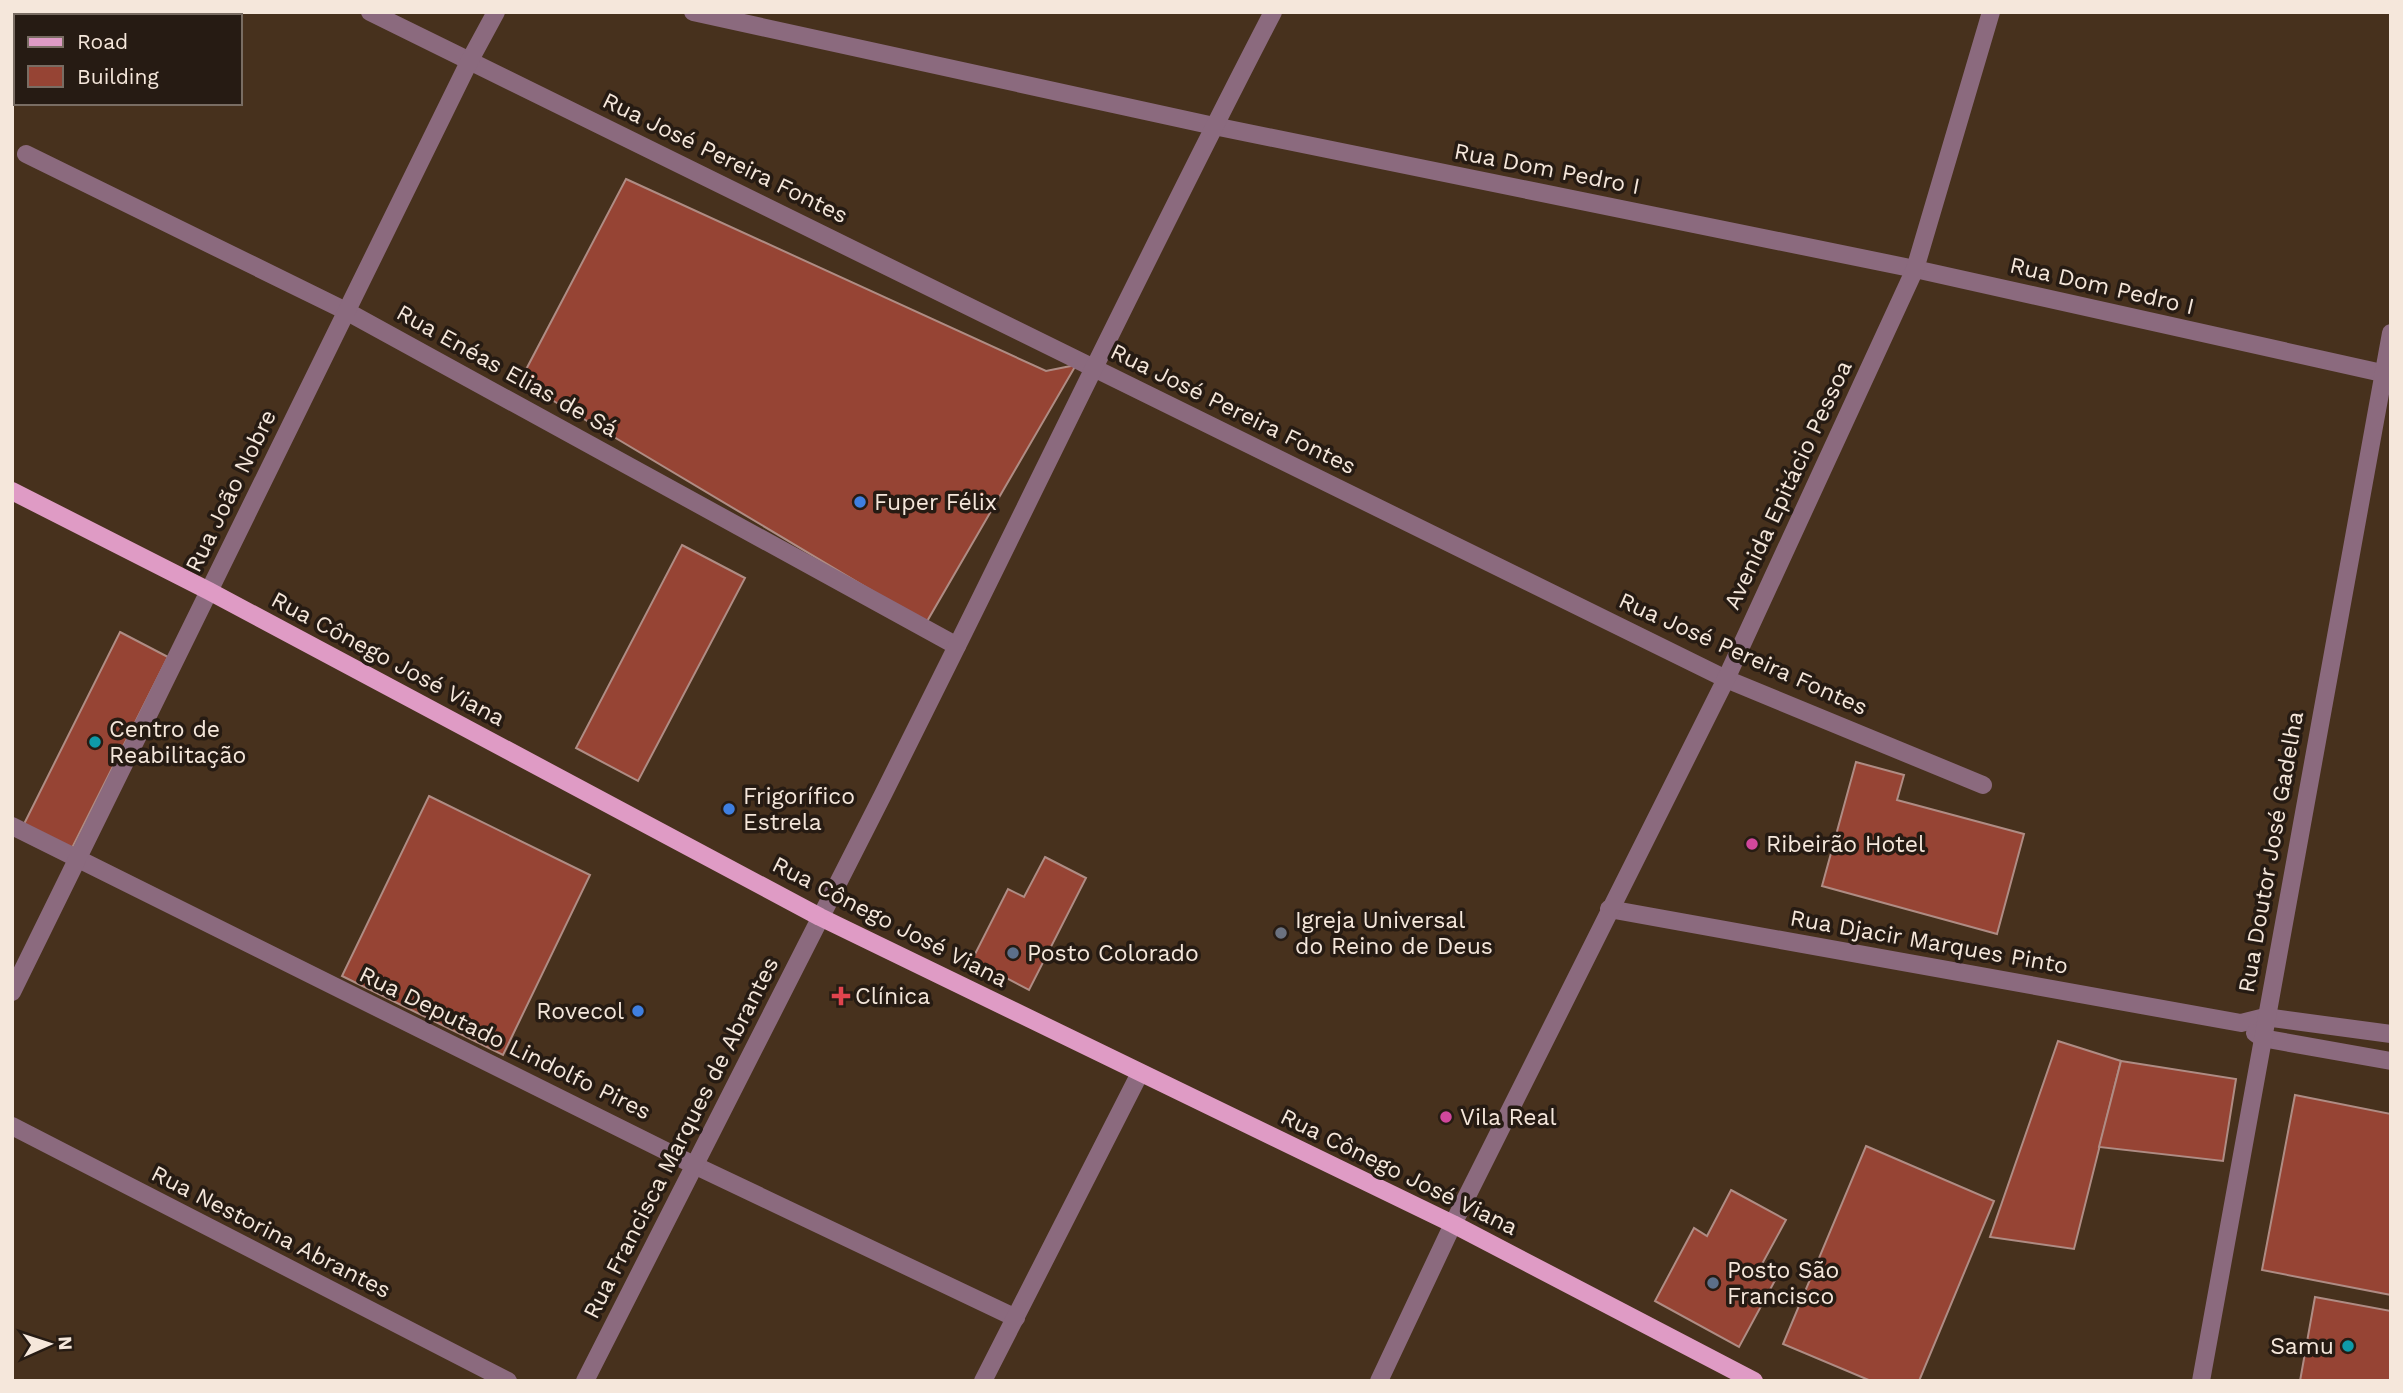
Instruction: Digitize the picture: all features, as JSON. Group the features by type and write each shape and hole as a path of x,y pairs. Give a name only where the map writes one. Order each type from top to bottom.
{"main road":[{"name":"Rua Cônego José Viana","path":"12,491 208,591 820,917 1452,1224 1754,1381"}],"street":[{"name":"Rua José Pereira Fontes","path":"370,12 1726,679 1983,785"},
{"name":"Rua João Nobre","path":"12,992 496,12"},
{"name":"Rua Dom Pedro I","path":"694,12 1214,126 1915,269 2387,374"},
{"name":"Rua Francisca Marques de Abrantes","path":"585,1381 696,1166 957,646 1093,367 1273,12"},
{"name":"Avenida Epitácio Pessoa","path":"1379,1381 1452,1224 1726,679 1915,269 1992,12"},
{"name":"Rua Enéas Elias de Sá","path":"26,154 346,311 957,646"},
{"name":"Rua Doutor José Gadelha","path":"2201,1381 2265,1017 2387,374 2391,333"},
{"name":"Rua Deputado Lindolfo Pires","path":"12,826 696,1166 1016,1318"},
{"name":"Rua Djacir Marques Pinto","path":"1609,909 2241,1023 2265,1017 2391,1034"},
{"name":"Rua Djacir Marques Pinto","path":"2241,1023 2262,1038 2391,1061"},
{"path":"983,1381 1140,1073"},
{"name":"Rua Nestorina Abrantes","path":"12,1126 508,1381"}],"building":[{"name":"Fuper Félix","path":"626,179 1046,371 1076,365 926,623 520,381"},
{"path":"682,545 745,578 638,781 576,748"},
{"name":"Centro de Reabilitação","path":"120,632 168,657 70,852 22,828"},
{"path":"1856,762 1904,775 1897,800 2024,834 1997,934 1822,886"},
{"path":"429,796 590,875 503,1055 342,976"},
{"path":"1045,857 1086,878 1029,990 972,960 1008,889 1024,897"},
{"path":"2058,1041 2121,1061 2074,1249 1990,1237"},
{"path":"2121,1061 2236,1079 2223,1161 2099,1147"},
{"path":"2295,1095 2391,1114 2391,1295 2262,1270"},
{"path":"1866,1146 1994,1201 1919,1381 1871,1381 1783,1344"},
{"path":"1731,1190 1786,1220 1762,1264 1779,1273 1739,1347 1655,1301 1694,1228 1707,1236"},
{"name":"Samu","path":"2315,1297 2391,1311 2391,1381 2300,1381"}],"place":[{"name":"Fuper Félix","path":"860,502"},
{"name":"Centro de Reabilitação","path":"95,742"},
{"name":"Frigorífico Estrela","path":"729,809"},
{"name":"Ribeirão Hotel","path":"1752,844"},
{"name":"Igreja Universal do Reino de Deus","path":"1281,933"},
{"name":"Posto Colorado","path":"1013,953"},
{"name":"Clínica","path":"841,996"},
{"name":"Rovecol","path":"638,1011"},
{"name":"Vila Real","path":"1446,1117"},
{"name":"Posto São Francisco","path":"1713,1283"},
{"name":"Samu","path":"2348,1346"}]}
